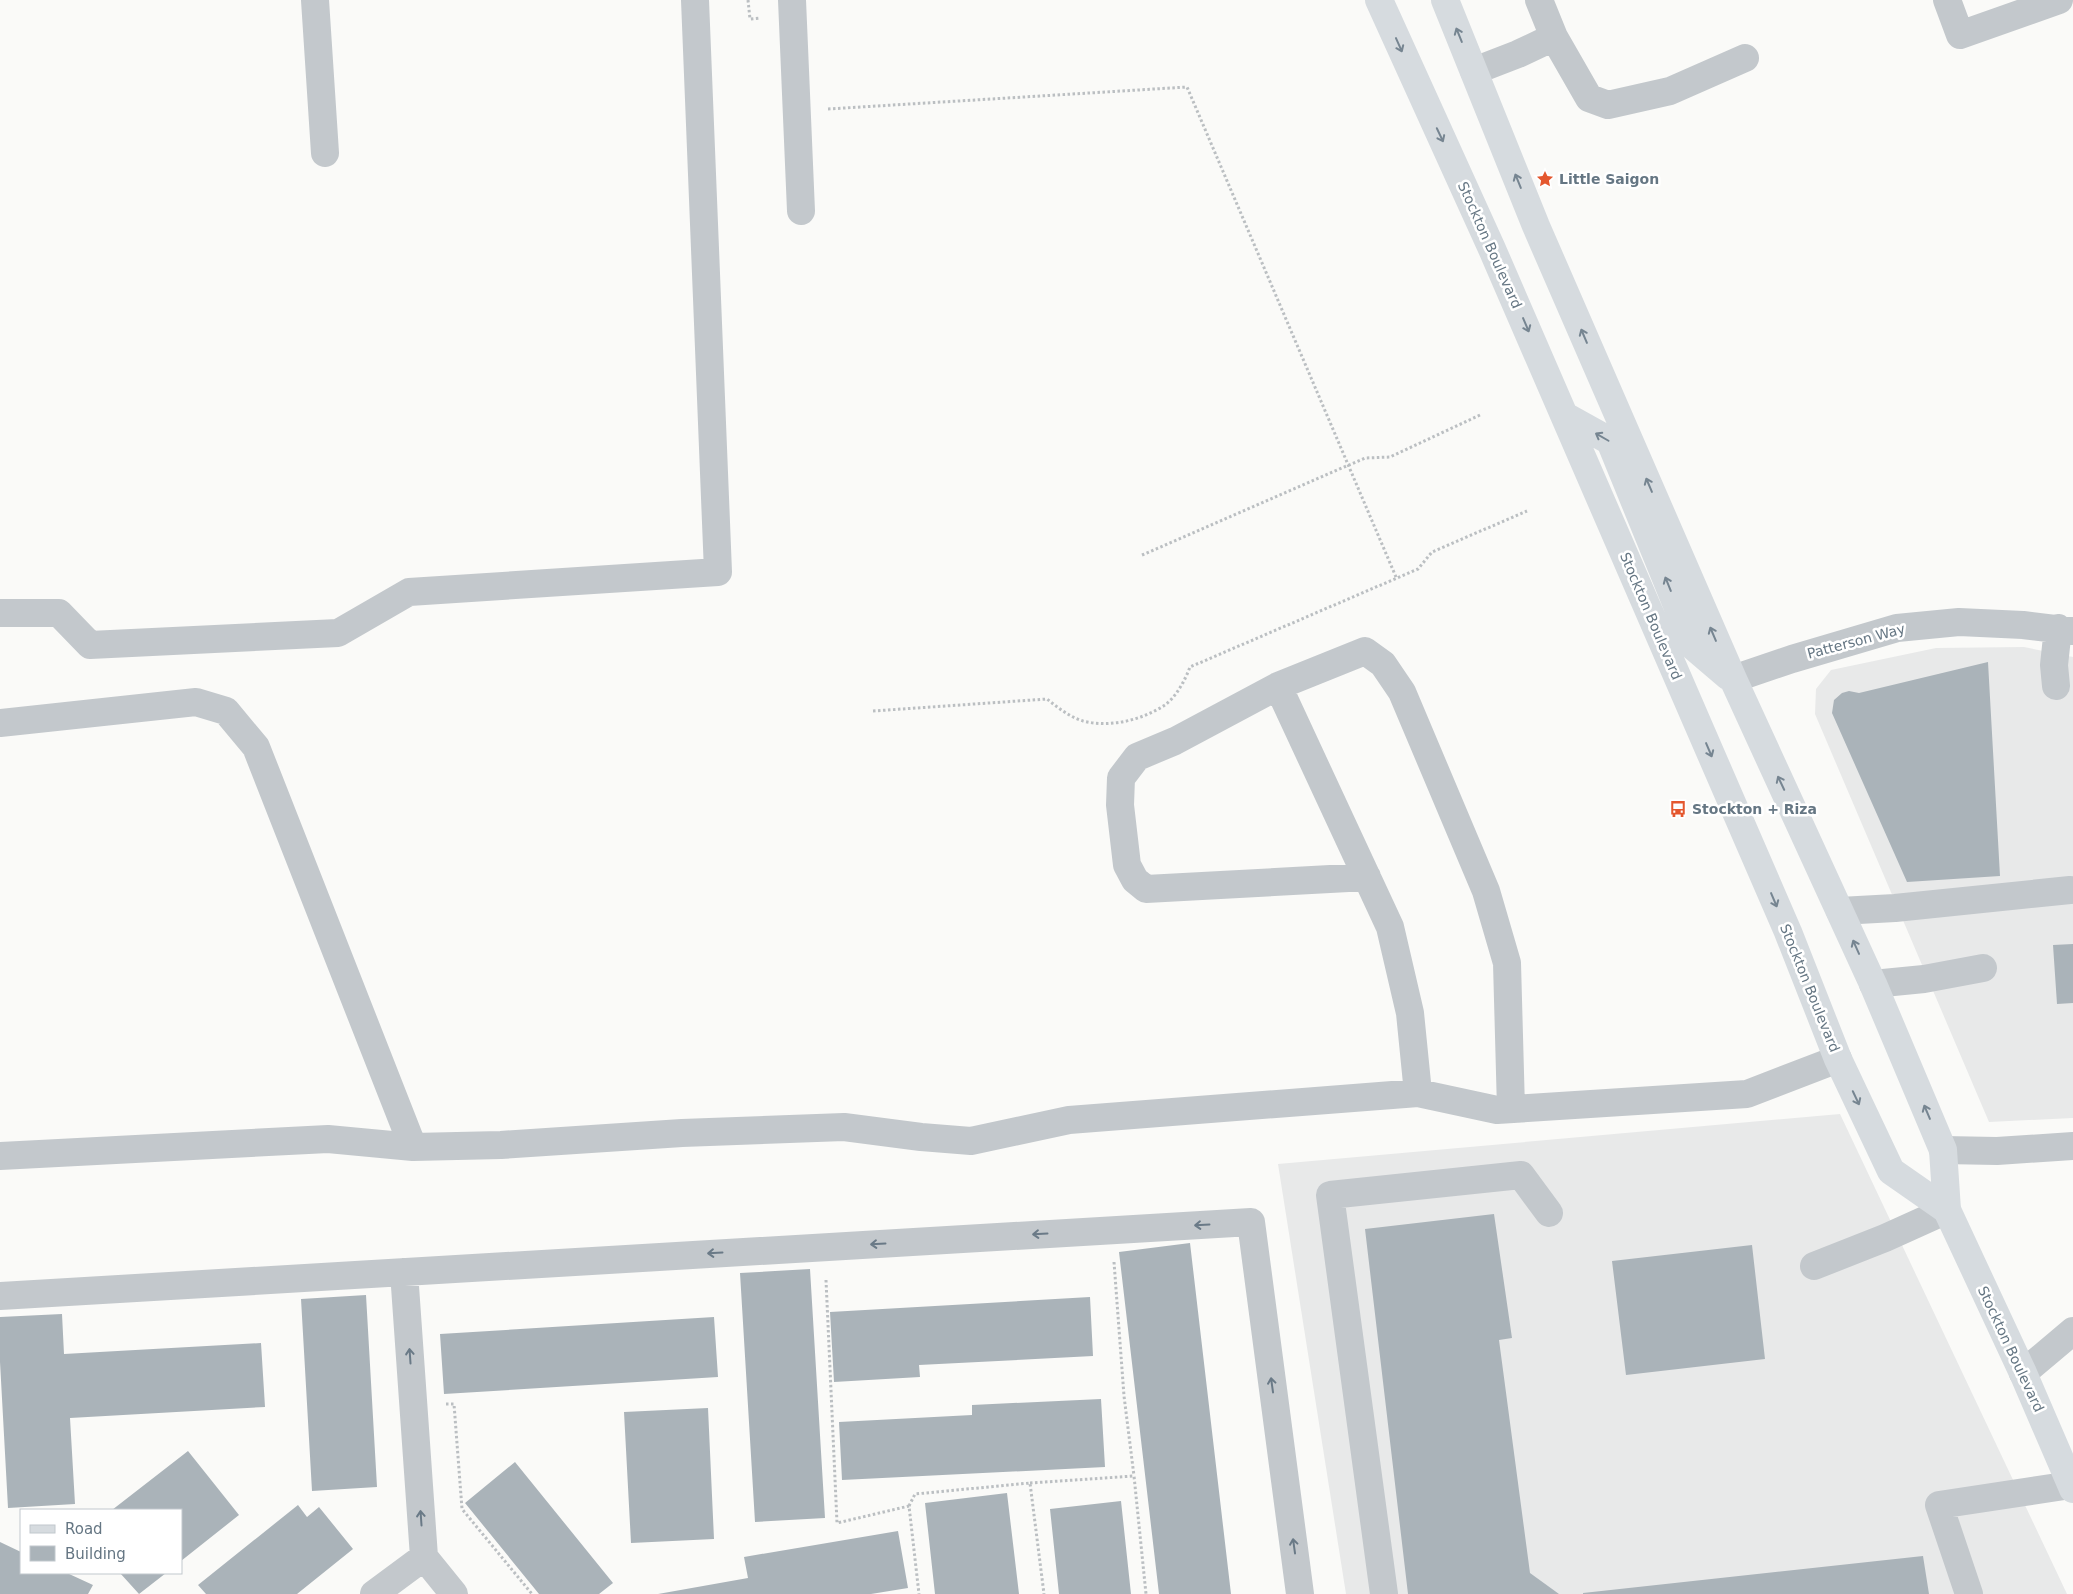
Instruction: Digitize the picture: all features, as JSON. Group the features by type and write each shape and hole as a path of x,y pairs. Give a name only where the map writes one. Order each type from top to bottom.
{"main road":[{"name":"Stockton Boulevard","path":"1379,0 1492,248 1784,923 1838,1059 1891,1172 1947,1210"},
{"name":"Stockton Boulevard","path":"1445,0 1536,226 1733,679 1873,984 1943,1150 1947,1210 2023,1373 2072,1487"},
{"path":"1565,416 1610,440 1694,647 1733,679"}],"street":[{"path":"315,0 325,152"},
{"path":"0,613 59,612 90,645 338,633 409,592 718,572 695,0"},
{"path":"792,0 802,211"},
{"path":"1539,0 1554,37 1589,98 1608,105 1670,91 1745,58"},
{"path":"1947,0 1960,35 2059,0"},
{"path":"1474,71 1518,54 1554,37"},
{"name":"Patterson Way","path":"1733,679 1792,659 1897,628 1959,622 2066,630"},
{"path":"2056,686 2054,665 2066,630"},
{"path":"1367,877 1146,889 1135,880 1127,865 1120,805 1121,778 1137,757 1175,741 1278,686 1365,652 1383,664 1402,692 1486,891 1508,963 1511,1109"},
{"path":"1278,686 1390,927 1410,1013 1418,1093"},
{"path":"0,723 196,702 226,711 256,747 413,1147"},
{"path":"1840,911 1895,908 2070,890"},
{"path":"1873,984 1924,979 1983,968"},
{"path":"0,1156 328,1139 413,1147 501,1145 844,1127 921,1138 971,1141 1069,1120 1418,1093 1497,1110 1747,1094 1838,1059"},
{"path":"1943,1150 1996,1150 2073,1146"},
{"path":"1384,1594 1330,1195 1521,1175 1549,1213"},
{"path":"1814,1266 1885,1238 1947,1210"},
{"path":"0,1296 1251,1222 1300,1594"},
{"path":"404,1272 424,1557 454,1594"},
{"path":"2023,1373 2073,1331"},
{"path":"1969,1594 1939,1505 2072,1487"},
{"path":"374,1594 424,1557"}],"path":[{"path":"822,109 1186,87 1396,577"},
{"path":"1142,555 1365,458 1390,457 1480,415"},
{"path":"873,710 1047,699 1060,710 1083,721 1108,724 1132,721 1166,704 1184,682 1190,667 1418,569 1432,552 1527,511"},
{"path":"1112,1230 1124,1396 1146,1594"},
{"path":"825,1247 837,1523 909,1506"},
{"path":"414,1406 454,1404 462,1509 532,1594"},
{"path":"919,1594 909,1506 915,1494 1030,1483 1134,1476"},
{"path":"1030,1483 1044,1594"}],"shaded area":[{"path":"2024,647 2073,657 2073,1118 1989,1122 1815,714 1816,689 1831,670 1936,648"},
{"path":"1840,1114 2067,1594 1346,1594 1278,1164"}],"building":[{"path":"1988,662 2000,876 1907,882 1832,713 1834,700 1842,693 1849,691 1859,693"},
{"path":"2073,944 2073,1003 2057,1004 2053,945"},
{"path":"1494,1214 1512,1338 1499,1340 1530,1573 1559,1594 1408,1594 1365,1229"},
{"path":"1190,1243 1231,1594 1159,1594 1119,1252"},
{"path":"1752,1245 1765,1359 1626,1375 1612,1261"},
{"path":"810,1269 825,1518 755,1522 740,1273"},
{"path":"366,1295 377,1487 312,1491 301,1299"},
{"path":"1090,1297 1093,1356 919,1365 920,1377 834,1382 830,1312"},
{"path":"62,1314 64,1354 261,1343 265,1407 70,1418 75,1504 8,1508 0,1362 0,1317"},
{"path":"714,1317 718,1377 444,1394 440,1334"},
{"path":"1101,1399 1105,1467 842,1480 839,1422 972,1415 972,1405"},
{"path":"708,1408 714,1539 631,1543 624,1412"},
{"path":"188,1451 239,1515 182,1560 182,1509 113,1509"},
{"path":"515,1462 613,1583 599,1594 539,1594 465,1503"},
{"path":"1007,1493 1019,1594 935,1594 925,1503"},
{"path":"1121,1501 1131,1594 1059,1594 1050,1509"},
{"path":"298,1505 307,1517 319,1507 353,1549 297,1594 206,1594 198,1585"},
{"path":"898,1531 908,1588 871,1594 658,1594 748,1578 744,1557"},
{"path":"0,1542 20,1552 20,1574 69,1574 93,1585 88,1594 0,1594"},
{"path":"1923,1556 1929,1594 1583,1594 1583,1593"},
{"path":"121,1574 165,1574 139,1594"}],"place":[{"name":"Little Saigon","path":"1545,179"},
{"name":"Stockton + Riza","path":"1678,809"}]}
